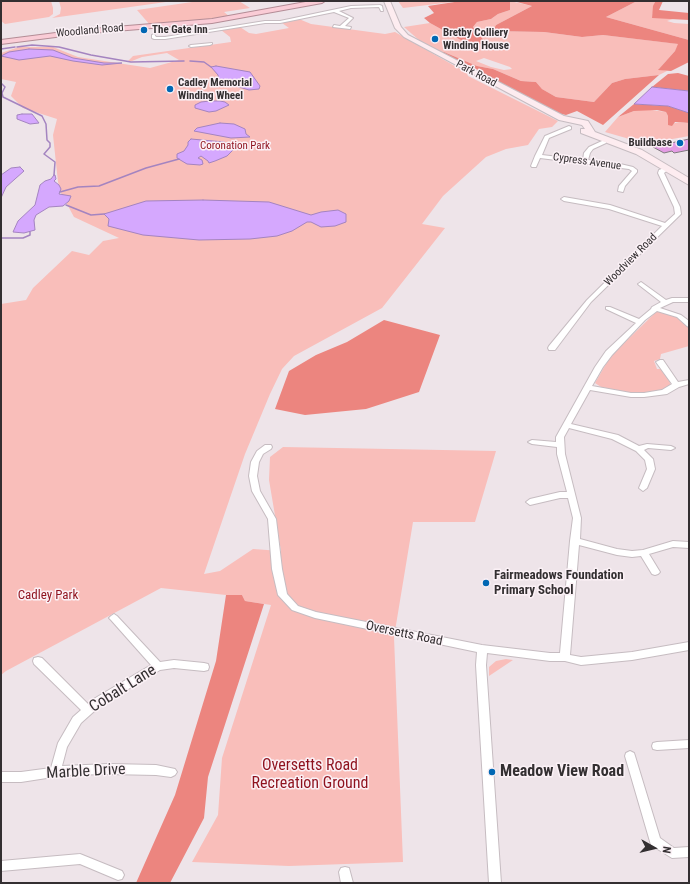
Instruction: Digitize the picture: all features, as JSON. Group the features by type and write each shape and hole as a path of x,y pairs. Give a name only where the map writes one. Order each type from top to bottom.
{"highway":[{"name":"Woodland Road","path":"1,42 73,32 224,19 322,1"}],"main road":[{"name":"Park Road","path":"387,1 398,28 406,36 566,123 586,126 592,133"},
{"name":"Park Road","path":"566,123 577,125 592,133 639,152 689,182"}],"street":[{"path":"153,39 265,22 283,22 351,7 381,7"},
{"path":"336,10 351,18 350,21 341,27"},
{"path":"224,19 235,27"},
{"path":"334,26 350,28"},
{"path":"186,35 199,45"},
{"path":"191,46 210,44"},
{"path":"534,166 546,137 566,123"},
{"path":"585,161 587,153 591,148 604,142"},
{"name":"Cypress Avenue","path":"538,156 616,165 635,171 622,186 621,191"},
{"name":"Woodview Road","path":"552,348 589,301 665,226 675,219 678,211 661,173 661,171 666,169"},
{"path":"564,199 610,207 665,226"},
{"path":"641,284 665,302"},
{"path":"565,657 577,518 559,445 560,437 599,367 609,353 654,308 665,302 689,300"},
{"path":"608,308 640,322"},
{"path":"654,308 679,316 689,325"},
{"path":"660,362 676,385"},
{"path":"588,387 630,395 644,395 664,392 676,385 689,382"},
{"path":"567,425 615,437 639,449 649,459 651,469 643,488"},
{"path":"532,442 559,445"},
{"path":"639,449 647,446 671,448"},
{"name":"Oversetts Road","path":"268,447 260,453 255,462 253,476 256,491 272,519 277,569 283,595 295,608 315,615 482,650 550,658 565,657 585,661 632,656 689,646"},
{"path":"530,502 560,495 572,495"},
{"path":"574,541 617,552 632,554 672,544 689,545"},
{"path":"643,552 655,572"},
{"path":"114,618 158,666"},
{"path":"482,650 481,665 495,883"},
{"path":"38,661 88,710"},
{"name":"Cobalt Lane","path":"55,772 62,746 77,720 96,703 158,666 174,664 204,667"},
{"path":"657,746 689,744"},
{"path":"630,756 655,841 672,853 689,852"},
{"name":"Marble Drive","path":"1,777 21,777 55,772 109,769 156,770 171,772"},
{"path":"1,866 80,859 118,875"}],"green space":[{"path":"1,1 51,1 53,14 49,17 5,24 1,21"},
{"path":"59,1 173,1 52,18 60,14 61,8"},
{"path":"199,1 239,1 250,8 224,12 230,17 150,25 137,10"},
{"path":"398,1 461,1 403,8"},
{"path":"510,1 532,6 496,25 494,31 544,32 582,37 603,35 679,44 675,51 659,69 667,71 659,75 625,79 612,83 594,102 556,97 542,89 536,82 521,81 493,69 477,66 444,52 440,52 420,41 404,27 430,23 468,44 480,34 473,27 477,22 491,19 498,14 510,10","holes":["484,58 512,69 504,70 476,61"]},
{"path":"637,1 655,1 652,18 676,18 667,21 689,24 689,40 606,17"},
{"path":"299,19 311,24 385,34 395,32 467,73 468,76 558,121 552,127 539,129 528,145 506,149 486,157 443,196 422,224 445,228 382,308 294,356 282,369 245,454 204,574 220,571 253,549 281,551 269,480 270,457 283,447 496,451 475,522 413,522 394,637 403,862 289,866 192,862 218,815 222,758 271,605 245,601 242,595 226,595 161,588 1,675 1,304 26,300 33,288 72,251 89,255 103,241 119,238 74,217 61,193 58,182 53,135 57,119 23,108 11,96 16,82 1,79 1,53 19,47 53,47 78,57 150,68 179,60 167,53 128,61 133,56 231,42 230,37 221,30 240,27 249,33 256,34 289,28 282,23"},
{"path":"644,109 666,112 668,116 668,125 679,122 689,123 689,136 639,145 626,138 605,132 618,117"},
{"path":"658,310 683,321 689,328 689,346 661,354 660,359 654,361 657,369 663,369 671,385 665,389 646,394 631,393 601,387 595,383 610,357"},
{"path":"506,659 513,660 489,676 489,667 496,661"}],"shaded area":[{"path":"461,1 510,1 510,10 498,14 491,19 477,22 473,27 485,42 483,44 468,44 430,23 424,18 434,13 428,6"},
{"path":"513,1 637,1 606,17 689,40 689,62 671,71 658,70 675,51 678,44 603,35 582,37 544,32 493,31 496,25 532,6"},
{"path":"652,1 663,1 659,10 689,13 689,20 652,18 653,6 655,2"},
{"path":"29,49 53,50 73,58 104,63 122,63 102,65 50,56 19,60 1,56 9,52"},
{"path":"440,52 444,52 477,66 493,69 521,81 536,82 542,89 556,97 594,102 612,83 625,79 659,75 603,125 577,111 566,115 557,113"},
{"path":"216,66 250,72 260,86 259,89 249,90 219,81 218,75 211,67"},
{"path":"678,73 689,76 689,91 652,87 668,74"},
{"path":"652,87 689,91 689,113 668,106 634,104"},
{"path":"201,102 225,102 229,105 216,111 209,112 195,108 195,105"},
{"path":"634,104 668,106 686,111 689,113 689,123 675,122 672,126 668,125 668,116 666,112 657,110 634,111 618,117"},
{"path":"32,114 39,123 30,124 17,119 17,115"},
{"path":"220,123 234,124 245,129 246,134 250,137 231,138 194,131 197,128"},
{"path":"191,139 224,142 235,148 227,156 209,163 201,156 198,158 202,160 203,164 187,164 177,158 177,154 184,151"},
{"path":"20,167 24,171 6,187 1,198 1,175 11,168"},
{"path":"54,175 56,179 54,181 61,189 59,194 71,196 69,201 63,206 49,207 36,215 34,220 35,230 24,233 13,232 18,221 35,205 40,185 51,179"},
{"path":"203,200 269,202 311,215 338,210 346,214 346,222 335,226 321,227 311,222 307,222 292,231 277,236 250,239 199,240 143,235 108,226 109,219 104,214 146,201"},
{"path":"384,320 440,335 419,392 366,409 305,415 275,409 289,371 316,355 347,342"},
{"path":"226,595 242,595 245,601 264,604 208,777 204,818 170,883 136,883 175,795 216,661"}],"building":[{"name":"Buildbase","path":"689,139 689,150 664,153 653,147"}],"waterway":[{"path":"17,47 32,45 59,47 91,55 131,62 184,61"},
{"path":"1,49 15,47"},
{"path":"190,61 204,62 211,67"},
{"path":"1,83 5,87 2,93 3,97 42,116 46,124 47,140 50,143 50,147 44,154 55,162 54,175"},
{"path":"60,192 78,187 99,186 146,168 179,159"},
{"path":"66,205 91,215 104,214"},
{"path":"1,238 23,238 30,235 30,232"}],"place":[{"name":"The Gate Inn","path":"144,30"},
{"name":"Bretby Colliery Winding House","path":"435,39"},
{"name":"Cadley Memorial Winding Wheel","path":"170,89"},
{"name":"Buildbase","path":"680,143"},
{"name":"Fairmeadows Foundation Primary School","path":"486,583"},
{"name":"Meadow View Road","path":"492,772"}],"park label":[{"name":"Coronation Park","path":"235,146"},
{"name":"Cadley Park","path":"48,596"},
{"name":"Oversetts Road Recreation Ground","path":"310,775"}]}
